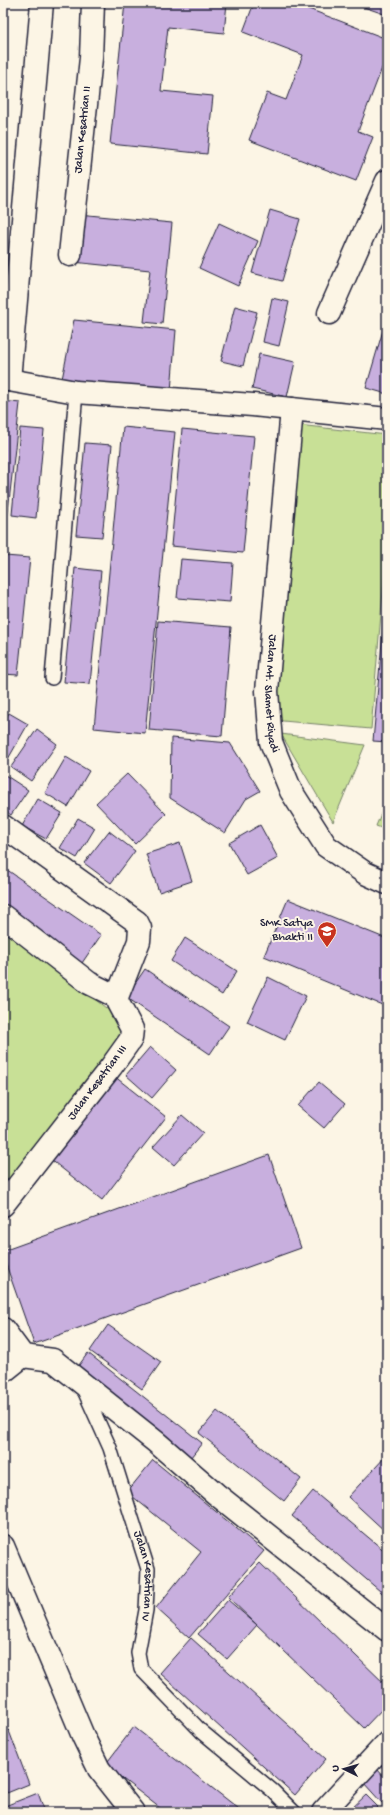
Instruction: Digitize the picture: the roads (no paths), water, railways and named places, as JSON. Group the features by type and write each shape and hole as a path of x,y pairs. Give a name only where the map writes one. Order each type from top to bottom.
{"street":[{"path":"42,3 6,380 76,392 292,409 387,419"},
{"name":"Jalan Kesatrian II","path":"70,255 91,58 93,3"},
{"path":"330,313 387,181"},
{"name":"Jalan Mt. Slamet Riyadi","path":"292,409 267,691 271,742 291,791 326,846 365,873 387,882"},
{"path":"3,826 137,922 140,928 139,941 117,997 89,982 3,916"},
{"name":"Jalan Kesatrian III","path":"3,1205 111,1067 131,1039 132,1029 118,1003 117,997"},
{"path":"3,1329 23,1356 3,1372"},
{"name":"Jalan Kesatrian IV","path":"23,1356 53,1360 80,1381"},
{"path":"80,1381 156,1442 216,1494 387,1630"},
{"path":"3,1546 83,1736 99,1769 133,1812"},
{"path":"322,1812 387,1743"}],"lane":[{"path":"52,678 76,392"},
{"name":"Jalan Kesatrian IV","path":"80,1381 110,1448 148,1569 146,1610 138,1654 141,1669 202,1731 273,1791 294,1812"}],"place":[{"name":"SMK Satya Bhakti II","path":"327,948"}]}
